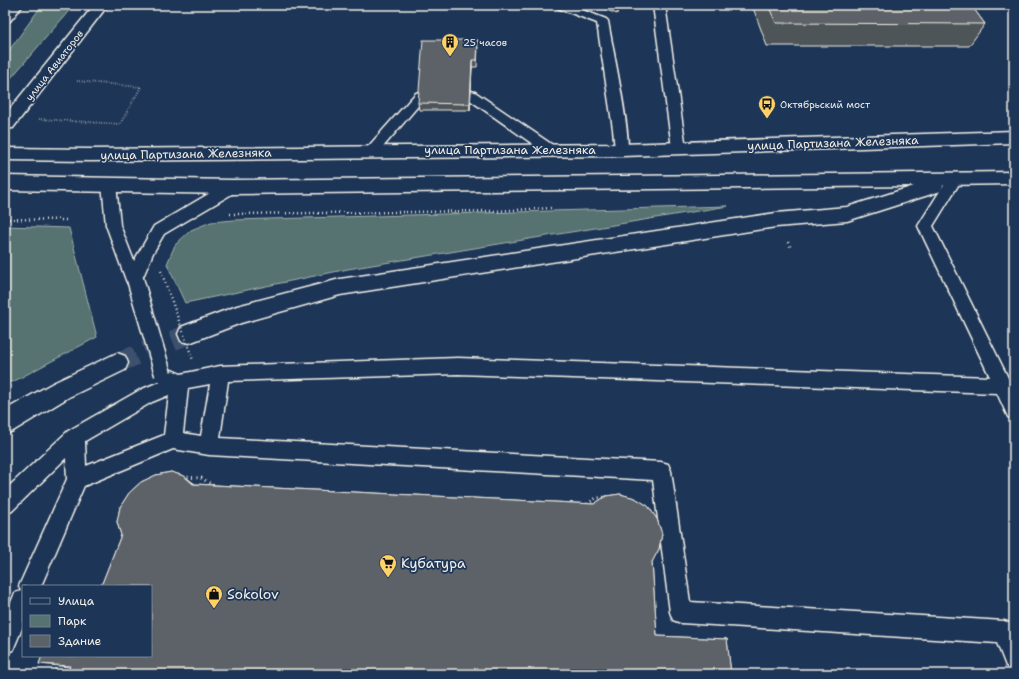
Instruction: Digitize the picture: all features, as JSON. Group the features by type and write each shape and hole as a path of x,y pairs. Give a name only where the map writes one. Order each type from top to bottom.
{"main road":[{"name":"улица Авиаторов","path":"7,124 101,5"},
{"path":"5,18 15,6"},
{"name":"улица Партизана Железняка","path":"5,154 90,155 372,151 622,150 1014,137"},
{"path":"5,183 76,183 232,187 1014,178"},
{"path":"189,334 237,315 340,287 776,220 847,214 955,179"},
{"path":"5,423 61,390 117,364"}],"lane":[{"path":"559,5 602,21 620,129 622,150"},
{"path":"659,5 679,148"},
{"path":"372,151 420,96"},
{"path":"471,96 552,150"},
{"path":"955,179 925,226 1003,385 1014,411"},
{"path":"109,184 114,225 134,280 163,374 180,382"},
{"path":"134,280 146,252 159,230 232,187"},
{"path":"5,504 75,437 146,396 180,382 220,374 458,366 1003,385"},
{"path":"209,446 220,374"},
{"path":"173,440 180,382"},
{"path":"30,585 77,479 75,437"},
{"path":"77,479 173,440 209,446 661,471 681,612 1009,632 1014,658"},
{"path":"5,642 22,603"}],"path":[{"path":"37,119 120,124 141,87 76,81"},
{"path":"226,214 492,211 553,208"},
{"path":"5,219 67,220"},
{"path":"776,220 791,248"},
{"path":"160,266 193,360"},
{"path":"180,477 192,476 208,480 216,487 224,488"},
{"path":"586,505 596,498 608,497"},
{"path":"54,674 59,662"}],"green space":[{"path":"42,5 74,5 5,85 5,56"},
{"path":"728,206 348,269 185,303 167,264 175,245 191,230 211,222 234,220"},
{"path":"5,226 69,228 97,337 5,386"}],"building":[{"path":"768,5 971,5 985,24 776,23"},
{"path":"423,40 478,40 477,60 472,60 470,104 418,103"},
{"name":"Кубатура","path":"171,472 184,476 193,484 594,504 606,496 620,494 635,498 648,506 657,519 662,534 659,549 652,562 657,636 727,639 731,674 67,674 70,666 39,664 42,657 152,657 152,585 101,585 121,535 117,522 120,507 129,493 141,482 156,475"}],"tunnel":[{"path":"117,363 189,334"}],"place":[{"name":"25 часов","path":"450,57"},
{"name":"Октябрьский мост","path":"767,119"},
{"name":"Кубатура","path":"388,578"},
{"name":"Sokolov","path":"214,609"}]}
